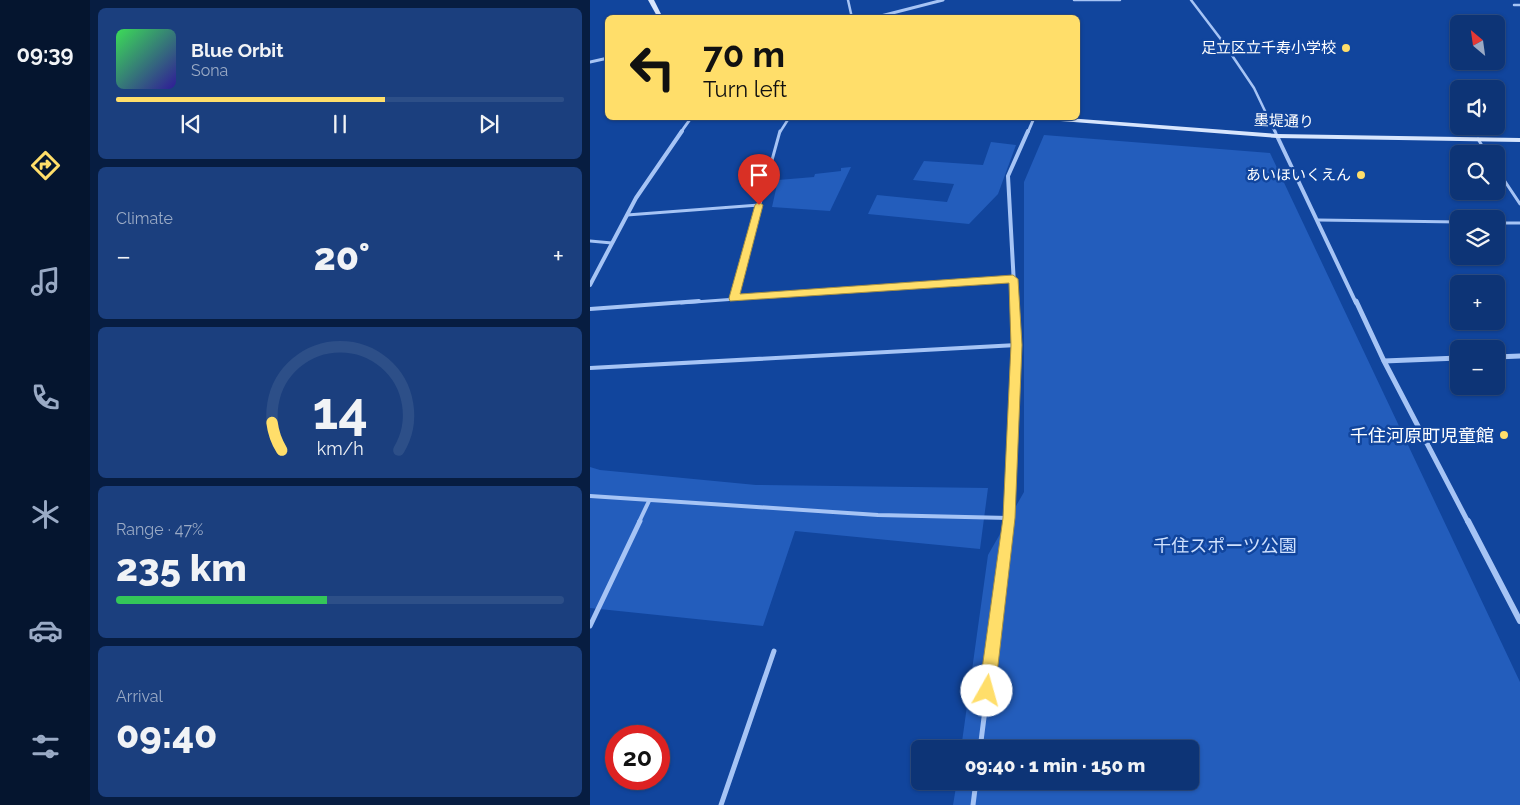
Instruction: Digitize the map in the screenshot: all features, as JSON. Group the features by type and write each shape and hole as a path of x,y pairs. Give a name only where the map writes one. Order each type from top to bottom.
{"main road":[{"path":"651,0 659,15"},
{"name":"墨堤通り","path":"1073,120 1277,136 1520,140"}],"street":[{"path":"885,15 943,0"},
{"path":"590,62 605,59"},
{"path":"590,285 636,198 690,120"},
{"path":"1009,518 1017,345 1008,176 1033,120"},
{"path":"1277,136 1384,361 1520,620"},
{"path":"1505,357 1520,356"},
{"path":"1384,361 1450,358"}],"lane":[{"path":"848,0 851,15"},
{"path":"1074,0 1120,0"},
{"path":"1192,0 1254,88 1277,136"},
{"path":"1514,5 1520,4"},
{"path":"734,298 778,134 788,120"},
{"path":"1478,139 1482,145"},
{"path":"1505,182 1520,204"},
{"path":"627,215 759,205"},
{"path":"1318,220 1450,222"},
{"path":"1505,223 1520,223"},
{"path":"590,241 612,243"},
{"path":"590,309 1013,279"},
{"path":"590,368 1017,345"},
{"path":"590,496 878,515 1009,518 981,740"},
{"path":"590,626 649,501"},
{"path":"720,805 774,651"},
{"path":"973,805 975,790"}],"green space":[{"name":"千住スポーツ公園","path":"1044,135 1270,153 1520,682 1520,805 953,805 956,790 1199,790 1199,740 962,740 988,555 1024,492 1024,182"},
{"path":"991,142 1016,145 998,194 969,224 868,214 877,195 947,202 954,184 913,180 924,161 983,165"},
{"path":"851,167 830,211 772,207 778,180 814,177 815,174 841,171 841,168"},
{"path":"590,467 600,470 756,485 988,488 980,549 795,531 763,626 590,608"}],"place":[{"name":"足立区立千寿小学校","path":"1346,48"},
{"name":"あいほいくえん","path":"1361,175"},
{"name":"千住河原町児童館","path":"1504,435"}],"route":[{"path":"759,205 734,298 1013,279 1017,345 1009,518 987,691"}]}
